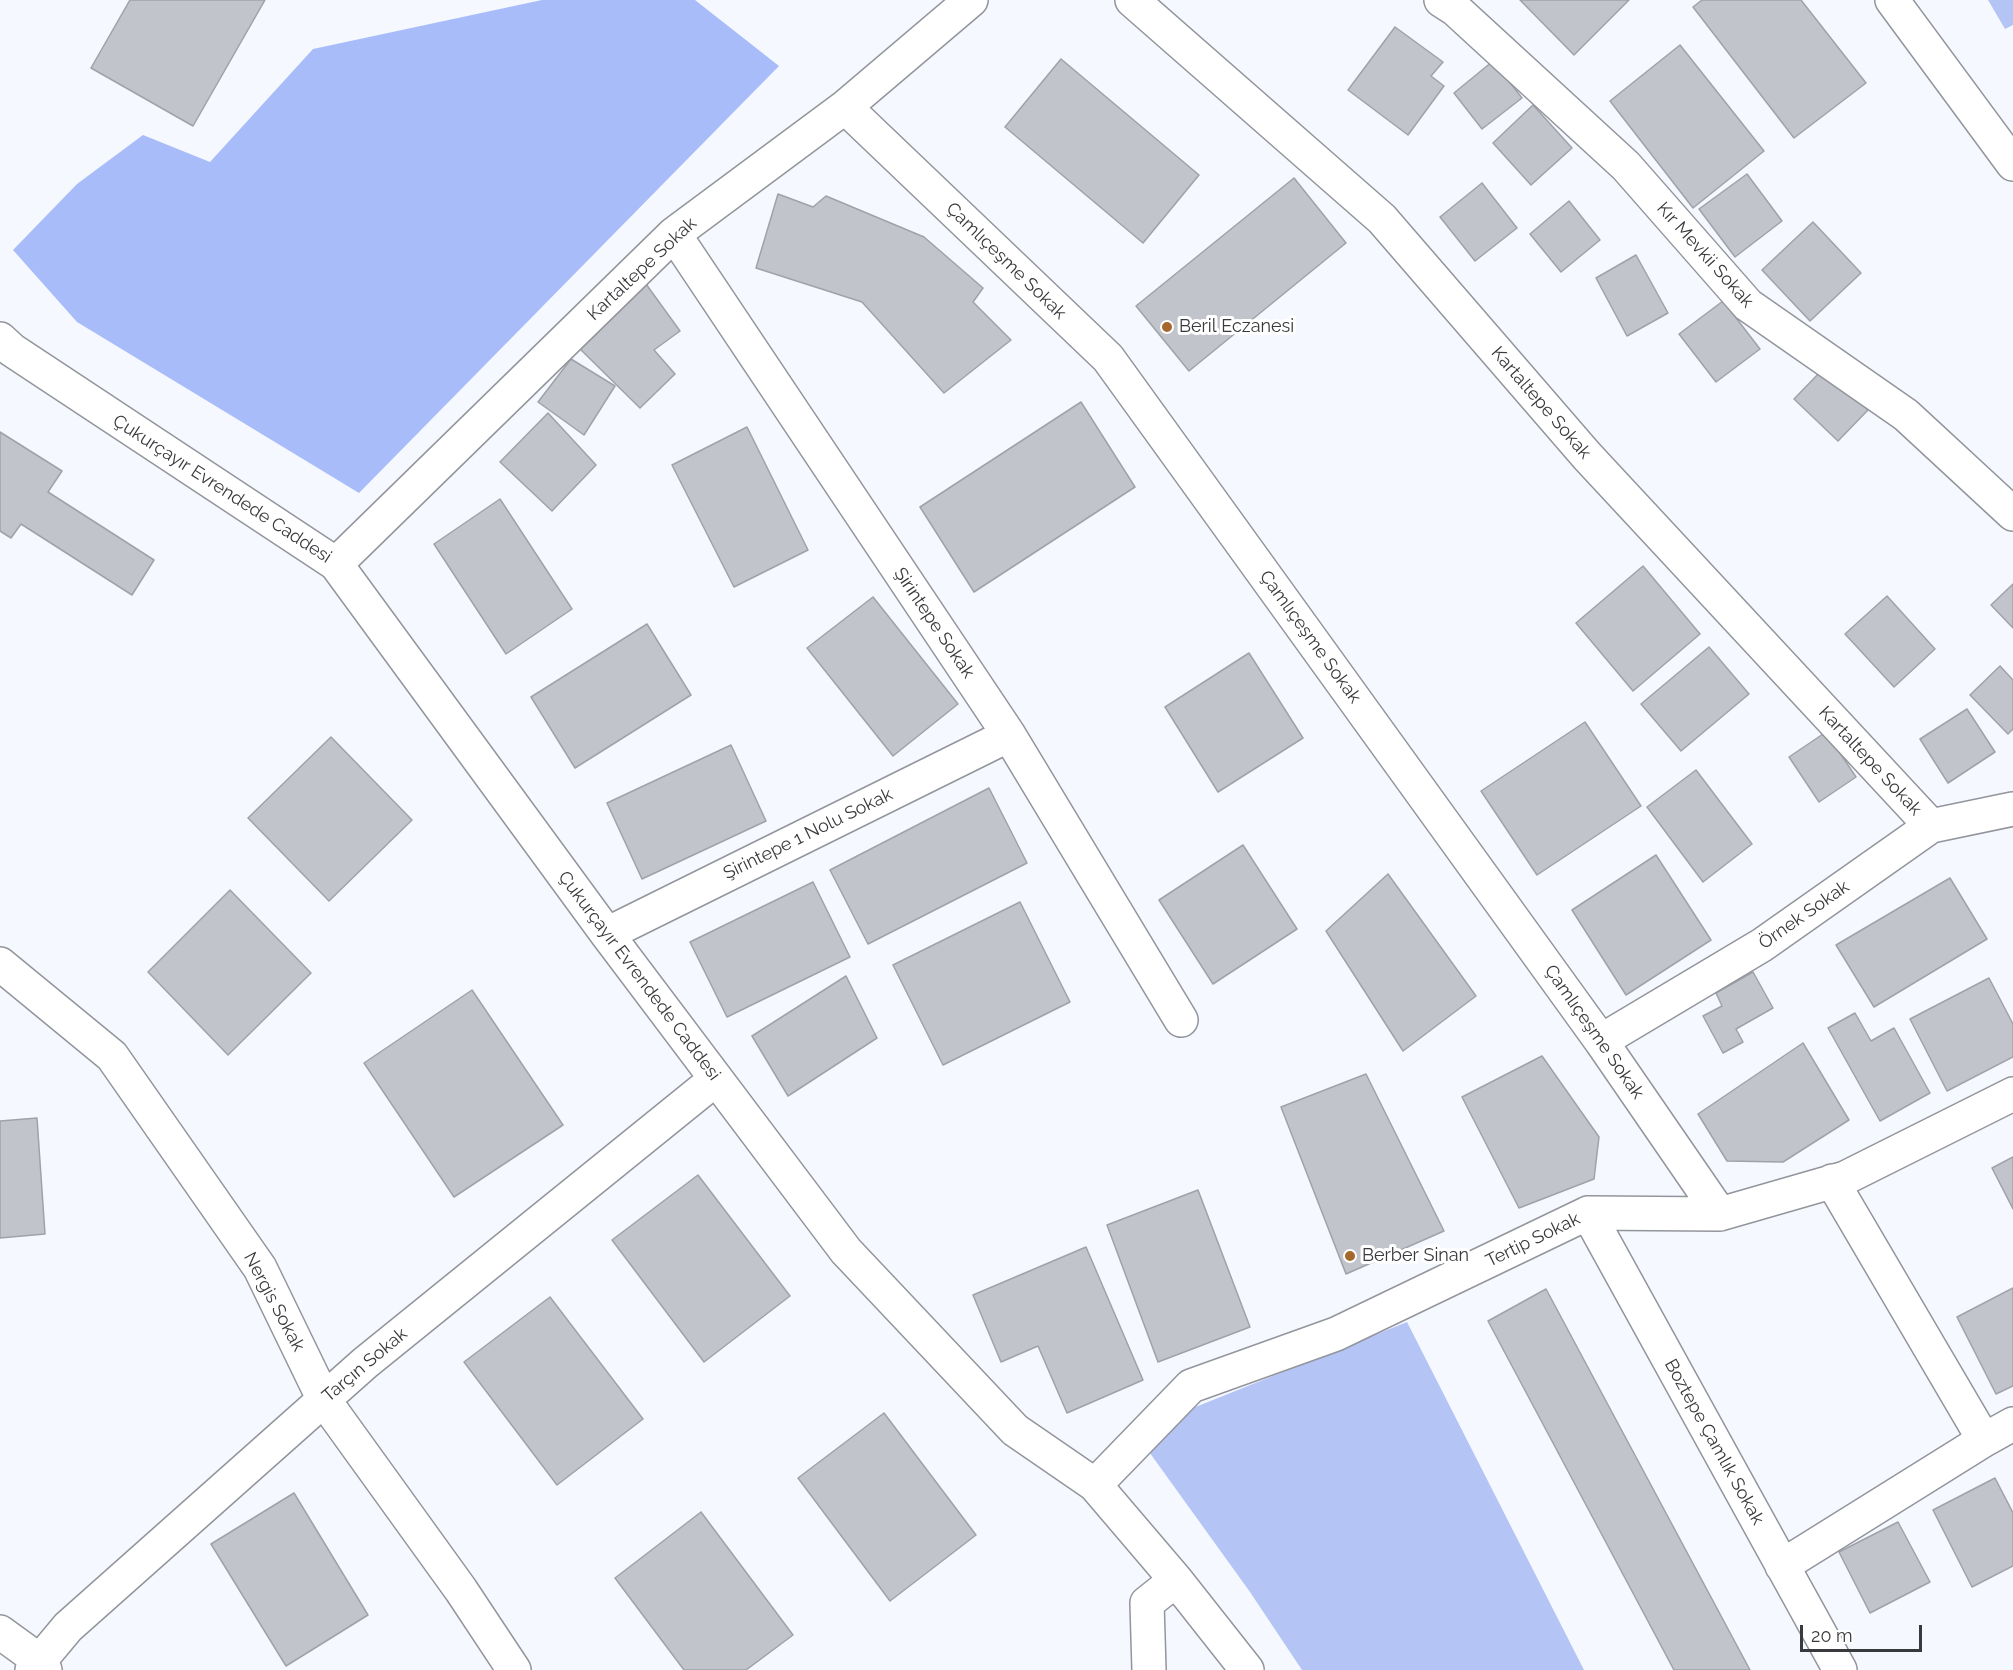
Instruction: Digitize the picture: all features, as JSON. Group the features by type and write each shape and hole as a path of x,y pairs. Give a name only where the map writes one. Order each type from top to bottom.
{"street":[{"name":"Kartaltepe Sokak","path":"336,564 674,234 846,107 971,0"},
{"name":"Kartaltepe Sokak","path":"1132,0 1382,219 1587,456 1931,826"},
{"name":"Kır Mevkii Sokak","path":"1441,0 1455,9 1626,166 1748,305 1906,415 2013,514"},
{"path":"1892,0 2013,164"},
{"name":"Çamlıçeşme Sokak","path":"846,107 1108,358 1601,1041 1720,1214"},
{"name":"Şirintepe Sokak","path":"674,234 1009,735 1181,1020"},
{"name":"Çukurçayır Evrendede Caddesi","path":"0,339 12,350 336,564 607,934 846,1251 1015,1430 1095,1485 1176,1580 1247,1670"},
{"name":"Şirintepe 1 Nolu Sokak","path":"607,934 1009,735"},
{"name":"Örnek Sokak","path":"1601,1041 1762,945 1931,826 2013,809"},
{"name":"Nergis Sokak","path":"0,964 112,1056 260,1268 324,1400 461,1590 514,1670"},
{"name":"Tarçın Sokak","path":"39,1667 68,1627 365,1363 716,1079"},
{"name":"Tertip Sokak","path":"1095,1485 1191,1386 1336,1334 1588,1213 1720,1214 1845,1178 2013,1094"},
{"path":"1832,1181 1984,1440"},
{"name":"Boztepe Çamlık Sokak","path":"1588,1213 1840,1670"},
{"path":"1782,1566 2013,1424"},
{"path":"1149,1670 1147,1604 1176,1580"},
{"path":"0,1632 39,1667"}],"shaded area":[{"path":"542,0 695,0 779,66 359,493 77,322 13,250 77,184 143,135 210,162 313,49"},
{"path":"1988,0 2013,0 2013,25 2005,29"},
{"path":"1407,1322 1584,1670 1302,1670 1250,1592 1147,1449 1193,1408"}],"building":[{"path":"130,0 265,0 193,126 91,68"},
{"path":"1520,0 1629,0 1574,55"},
{"path":"1702,0 1801,0 1866,83 1794,138 1693,7"},
{"path":"1395,27 1443,62 1431,76 1444,86 1408,135 1348,90"},
{"path":"1680,45 1764,151 1693,208 1610,101"},
{"path":"1061,59 1199,175 1143,243 1005,127"},
{"path":"1493,61 1522,98 1482,129 1454,93"},
{"path":"1533,105 1572,148 1531,185 1493,143"},
{"path":"1747,174 1782,221 1735,257 1699,209"},
{"path":"1294,178 1346,243 1189,371 1136,306"},
{"path":"1482,183 1517,228 1475,261 1440,217"},
{"path":"778,194 813,207 826,196 924,237 983,288 973,302 1011,340 944,393 862,302 756,268"},
{"path":"1569,201 1600,240 1561,272 1530,234"},
{"path":"1813,222 1861,273 1810,321 1762,270"},
{"path":"1636,255 1668,313 1627,336 1596,278"},
{"path":"646,284 680,331 654,350 675,374 640,408 578,347"},
{"path":"1723,301 1760,349 1716,382 1679,334"},
{"path":"571,359 615,386 584,435 538,402"},
{"path":"1824,368 1868,410 1838,441 1794,399"},
{"path":"1081,402 1135,487 974,592 920,507"},
{"path":"548,413 596,465 552,511 500,462"},
{"path":"747,427 808,550 734,587 672,465"},
{"path":"0,432 62,471 48,492 154,560 132,595 21,524 11,538 0,531"},
{"path":"500,499 572,609 506,654 434,544"},
{"path":"1643,566 1700,634 1633,691 1576,623"},
{"path":"2013,584 2013,628 1991,605"},
{"path":"1887,596 1935,649 1894,687 1845,634"},
{"path":"873,597 958,704 893,756 807,648"},
{"path":"647,624 691,695 575,768 531,697"},
{"path":"1709,647 1749,694 1681,751 1641,704"},
{"path":"1249,653 1303,738 1218,792 1165,707"},
{"path":"2000,666 2013,680 2013,729 2008,734 1970,695"},
{"path":"1967,709 1995,752 1948,783 1920,739"},
{"path":"1585,722 1641,806 1537,875 1481,791"},
{"path":"1826,732 1856,777 1819,802 1789,757"},
{"path":"331,737 412,820 329,901 248,818"},
{"path":"731,745 766,821 642,879 607,803"},
{"path":"1696,770 1752,844 1703,882 1647,807"},
{"path":"989,788 1027,863 868,944 830,870"},
{"path":"1243,845 1297,929 1213,984 1159,900"},
{"path":"1656,855 1711,940 1626,995 1572,910"},
{"path":"1388,874 1476,996 1403,1051 1326,931"},
{"path":"1950,878 1987,939 1874,1007 1836,945"},
{"path":"813,882 850,957 727,1017 690,942"},
{"path":"230,890 311,973 228,1055 148,972"},
{"path":"1020,902 1070,1002 943,1065 893,965"},
{"path":"1753,972 1773,1008 1736,1029 1743,1042 1723,1053 1703,1016 1722,1006 1716,993"},
{"path":"846,976 877,1038 788,1096 752,1036"},
{"path":"1989,978 2013,1024 2013,1057 1947,1091 1910,1019"},
{"path":"472,990 563,1125 454,1197 364,1063"},
{"path":"1855,1013 1871,1041 1894,1028 1930,1093 1880,1121 1828,1028"},
{"path":"1803,1043 1849,1120 1783,1162 1727,1161 1698,1114"},
{"path":"1542,1056 1599,1137 1594,1179 1519,1208 1462,1097"},
{"path":"1366,1074 1444,1231 1346,1274 1281,1107"},
{"path":"37,1118 45,1234 0,1238 0,1121"},
{"path":"2013,1157 2013,1209 1992,1168"},
{"path":"698,1175 790,1296 704,1362 612,1240"},
{"path":"1198,1190 1250,1327 1158,1362 1107,1225"},
{"path":"1086,1247 1143,1380 1067,1413 1038,1346 1001,1362 973,1295"},
{"path":"2013,1288 2013,1386 1996,1394 1957,1317"},
{"path":"1546,1289 1750,1670 1674,1670 1488,1321"},
{"path":"550,1297 643,1419 557,1485 464,1362"},
{"path":"884,1413 976,1535 890,1601 798,1478"},
{"path":"1995,1478 2013,1513 2013,1566 1972,1587 1933,1510"},
{"path":"294,1493 368,1615 286,1666 211,1544"},
{"path":"701,1512 793,1635 746,1670 684,1670 615,1578"},
{"path":"1898,1522 1930,1582 1870,1613 1839,1552"}],"place":[{"name":"Beril Eczanesi","path":"1167,327"},
{"name":"Berber Sinan","path":"1350,1256"}]}
